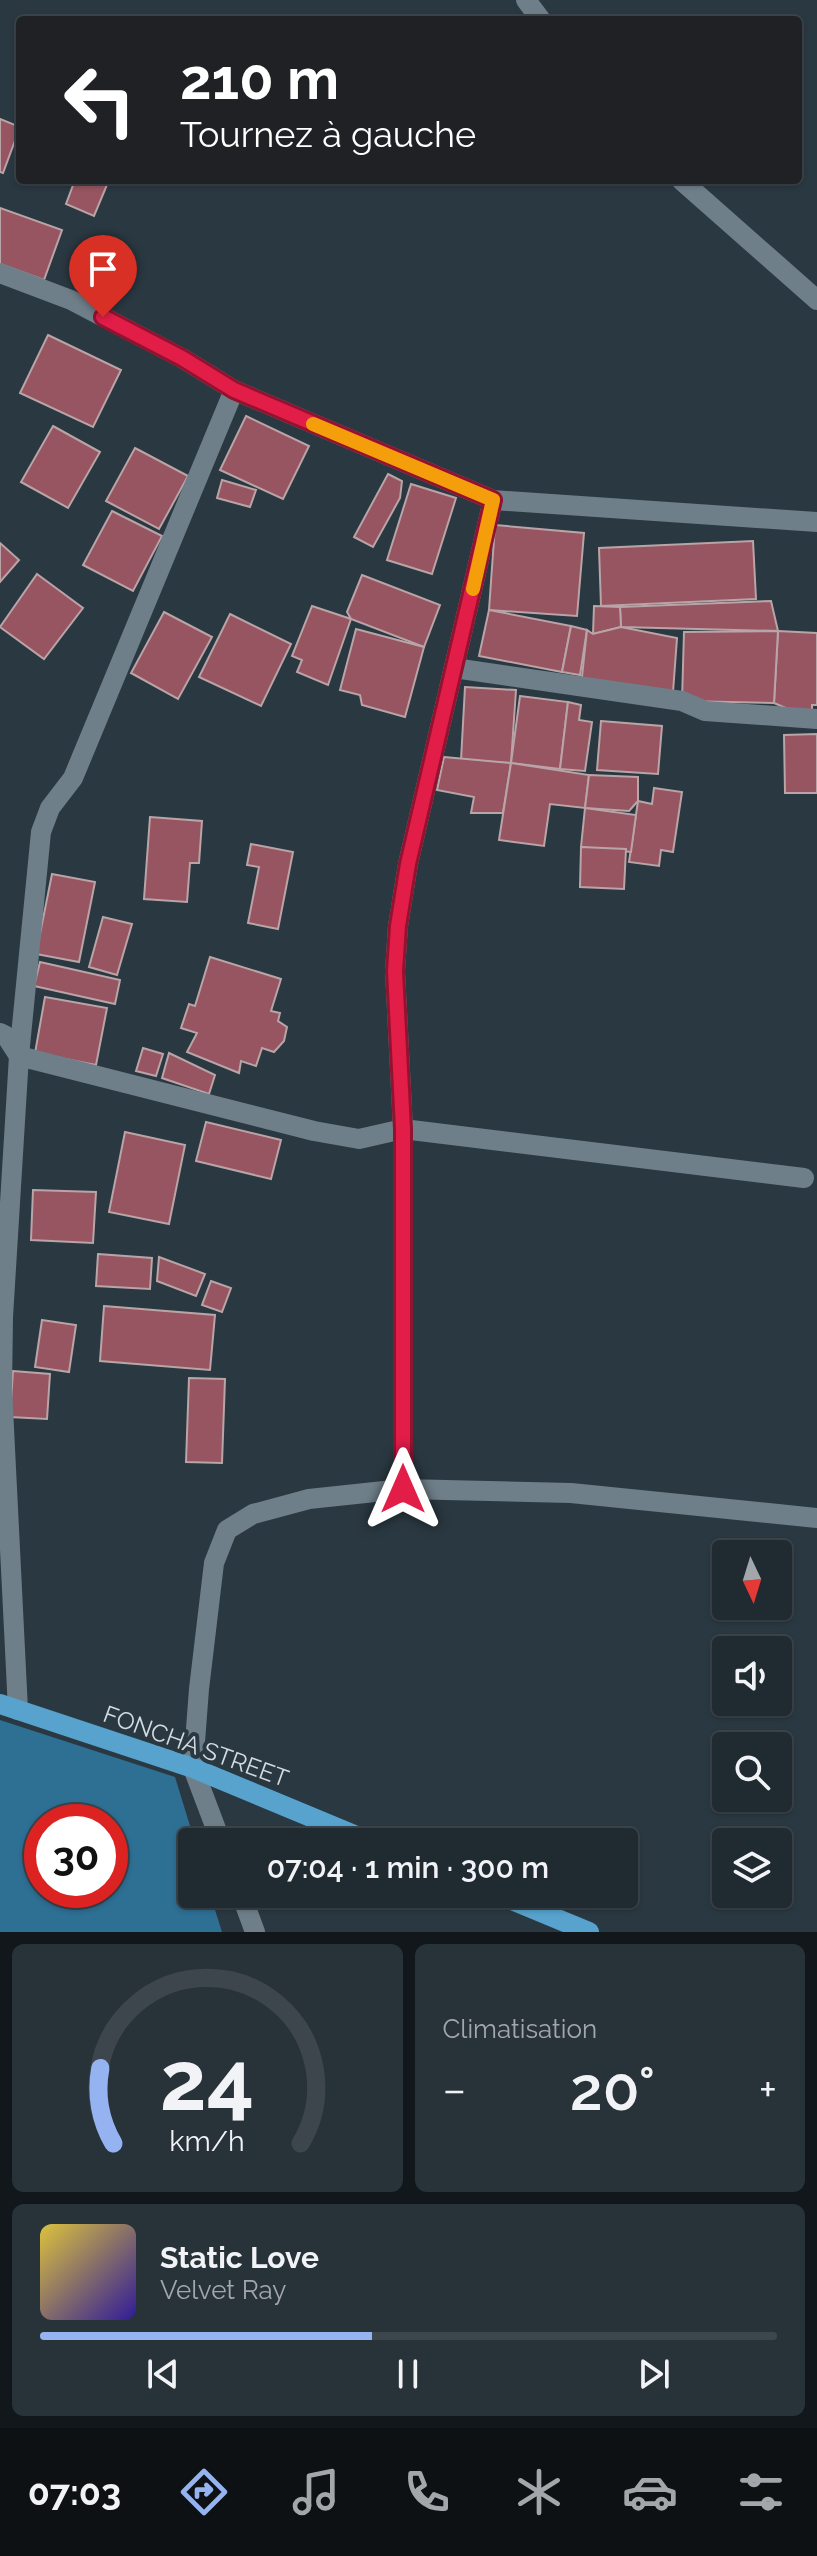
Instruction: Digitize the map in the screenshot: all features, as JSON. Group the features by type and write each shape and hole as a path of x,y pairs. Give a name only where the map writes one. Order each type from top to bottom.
{"main road":[{"name":"FONCHA STREET","path":"9,1707 193,1768 337,1828"},
{"path":"531,1908 589,1932"}],"street":[{"path":"686,184 817,300"},
{"path":"0,273 71,300 182,358 234,390 493,500 817,522"},
{"path":"9,1707 2,1388 19,1056 41,832 50,808 73,778 234,390"},
{"path":"403,1489 403,1129 395,971 398,926 408,864 493,500"},
{"path":"454,668 682,701 705,711 817,719"},
{"path":"0,1033 6,1036 19,1056 314,1131 359,1139 403,1129 804,1178"},
{"path":"216,1828 193,1768 214,1563 227,1530 253,1514 309,1499 403,1489 571,1493 817,1518"},
{"path":"246,1908 255,1932"}],"shaded area":[{"path":"0,1720 175,1777 191,1828 178,1828 178,1908 214,1908 222,1932 0,1932"}],"building":[{"path":"0,119 16,125 16,138 3,173 0,172"},
{"path":"74,184 107,184 94,216 66,204"},
{"path":"0,208 62,230 44,280 0,264"},
{"path":"48,335 121,370 93,427 20,393"},
{"path":"246,416 309,446 283,499 220,470"},
{"path":"53,426 100,452 68,508 21,482"},
{"path":"135,448 188,476 159,529 106,501"},
{"path":"388,474 402,481 400,498 373,547 354,537"},
{"path":"222,480 256,490 250,507 217,498"},
{"path":"411,484 456,498 432,574 387,560"},
{"path":"112,511 162,536 133,591 83,565"},
{"path":"495,525 584,533 577,616 489,610"},
{"path":"753,541 756,599 601,606 599,548"},
{"path":"0,543 19,560 0,582"},
{"path":"37,574 83,608 44,659 0,627"},
{"path":"362,575 440,605 424,647 351,619 347,612"},
{"path":"771,601 778,631 621,627 620,607"},
{"path":"312,606 351,619 328,685 297,672 302,660 292,656"},
{"path":"594,606 620,607 621,627 593,634"},
{"path":"489,610 571,626 562,672 479,656"},
{"path":"164,612 212,637 178,699 131,673"},
{"path":"230,614 291,644 261,706 199,677"},
{"path":"571,626 587,630 580,675 562,672"},
{"path":"621,627 677,638 673,692 581,686 587,630 593,634"},
{"path":"356,629 424,647 405,717 362,705 360,695 340,690"},
{"path":"778,631 817,633 817,705 812,705 812,719 774,703"},
{"path":"778,631 774,703 682,701 684,632"},
{"path":"465,687 516,690 511,763 461,760"},
{"path":"520,696 568,702 560,769 511,763"},
{"path":"568,702 581,705 579,720 592,722 585,771 560,769"},
{"path":"601,721 662,726 658,774 597,770"},
{"path":"817,734 817,793 785,793 784,735"},
{"path":"444,757 511,763 503,813 471,813 474,797 437,790"},
{"path":"511,763 589,775 585,808 550,804 544,846 499,840"},
{"path":"589,775 638,777 638,801 629,811 585,808"},
{"path":"654,788 682,792 673,852 661,850 659,866 629,862 638,801 652,804"},
{"path":"585,808 636,815 631,852 581,847"},
{"path":"150,817 202,821 199,863 190,863 187,902 144,899"},
{"path":"251,844 293,852 278,929 248,923 259,867 247,865"},
{"path":"581,847 626,849 624,889 580,887"},
{"path":"52,874 95,882 79,962 36,954"},
{"path":"103,917 132,924 117,975 89,967"},
{"path":"210,957 281,979 271,1011 280,1013 278,1021 287,1027 284,1041 274,1052 262,1048 256,1066 241,1061 239,1073 187,1052 197,1033 181,1028 189,1004 195,1006"},
{"path":"40,962 120,980 115,1004 34,986"},
{"path":"45,997 107,1008 96,1065 35,1053"},
{"path":"143,1048 163,1054 156,1076 136,1071"},
{"path":"169,1053 215,1075 209,1094 162,1078"},
{"path":"206,1122 281,1140 271,1179 196,1161"},
{"path":"125,1132 185,1145 169,1224 109,1212"},
{"path":"33,1190 96,1192 93,1243 31,1240"},
{"path":"98,1254 152,1258 150,1289 96,1286"},
{"path":"159,1257 205,1274 196,1296 157,1281"},
{"path":"211,1281 231,1288 222,1312 202,1305"},
{"path":"104,1306 215,1315 210,1370 100,1361"},
{"path":"42,1320 76,1325 69,1372 35,1367"},
{"path":"13,1371 50,1374 47,1419 10,1417"},
{"path":"189,1378 225,1379 222,1463 186,1462"}],"slow traffic":[{"path":"313,424 493,500 473,589"}],"route":[{"path":"103,317 182,358 234,390 493,500 408,864 398,926 395,971 403,1129 403,1489"}]}
